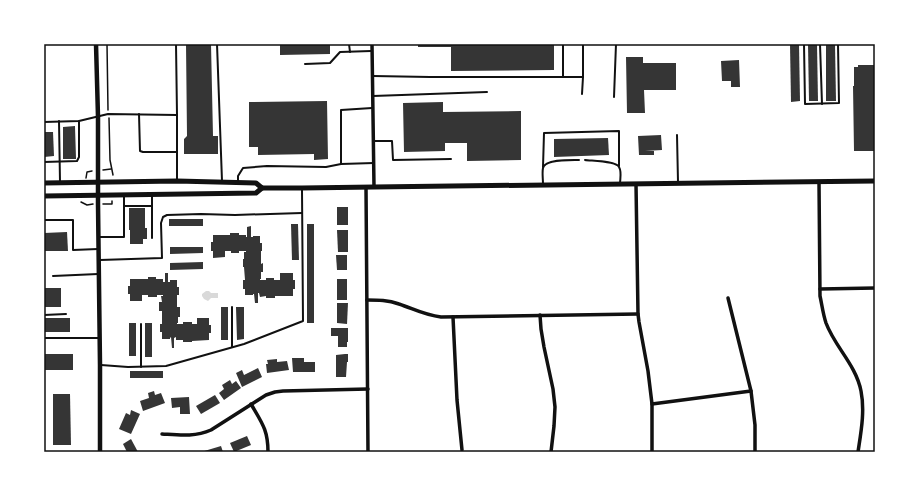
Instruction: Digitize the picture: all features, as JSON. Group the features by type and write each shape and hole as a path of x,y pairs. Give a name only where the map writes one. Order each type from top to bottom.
{"main road":[{"path":"44,183 177,181 256,183 262,188 302,188 875,181"},
{"path":"44,196 256,193 262,188"}],"street":[{"path":"96,44 98,117 100,452"},
{"path":"372,44 374,186"},
{"path":"819,182 820,289 822,308 826,323 856,376 861,390 863,406 858,452"},
{"path":"636,184 638,314 652,404 652,452"},
{"path":"366,187 368,452"},
{"path":"820,289 875,288"},
{"path":"728,298 751,391 755,425 755,452"},
{"path":"367,300 382,300 398,304 431,316 453,317 638,314"},
{"path":"540,315 541,329 553,389 555,407 551,452"},
{"path":"453,317 457,400 462,450"},
{"path":"162,434 183,435 205,433 266,395 274,392 368,389"},
{"path":"652,404 751,391"},
{"path":"251,404 267,435 268,452"}],"lane":[{"path":"176,44 177,181"},
{"path":"217,44 222,182"},
{"path":"349,44 350,52"},
{"path":"563,44 563,77"},
{"path":"582,94 583,44"},
{"path":"614,97 616,44"},
{"path":"804,44 805,104 839,103 838,44"},
{"path":"820,44 822,104"},
{"path":"305,64 330,63 340,52 372,51"},
{"path":"373,76 583,77"},
{"path":"373,96 487,92"},
{"path":"341,164 341,110 373,108"},
{"path":"44,122 79,121 108,114 177,115"},
{"path":"138,114 140,151 177,152"},
{"path":"59,121 60,183"},
{"path":"44,162 77,161 80,157 79,121"},
{"path":"543,185 544,133 619,131 620,184"},
{"path":"677,135 678,183"},
{"path":"374,141 392,141 393,160 451,159"},
{"path":"543,167 548,163 565,160 579,160"},
{"path":"585,160 605,162 619,166"},
{"path":"238,183 238,176 242,168 267,166 326,167 341,164 374,163"},
{"path":"100,364 128,367 166,366 232,347 303,321 302,188"},
{"path":"152,194 152,238"},
{"path":"99,237 124,237 124,195"},
{"path":"124,206 152,206"},
{"path":"99,260 162,258 161,223 163,217 167,215 302,213"},
{"path":"44,220 73,220 73,250 99,249"},
{"path":"52,276 99,274"},
{"path":"232,307 232,347"},
{"path":"44,315 66,314"},
{"path":"141,324 141,367"},
{"path":"44,338 100,338"}],"path":[{"path":"107,44 108,114 111,169"},
{"path":"81,202 87,204"}],"shaded area":[{"path":"206,291 218,293 218,298 211,298 208,301 204,299 202,294"}],"building":[{"path":"186,44 211,44 213,136 218,136 218,154 184,154 184,139 187,136"},
{"path":"280,44 330,44 330,54 280,55"},
{"path":"418,44 554,44 554,70 451,71 451,47 418,47"},
{"path":"790,44 799,44 800,101 791,102"},
{"path":"808,44 817,44 818,101 809,101"},
{"path":"826,44 835,44 836,101 826,101"},
{"path":"626,57 643,57 643,63 676,63 676,90 644,90 645,113 627,113"},
{"path":"739,60 740,87 731,87 731,81 722,81 721,61"},
{"path":"858,65 875,65 875,151 854,151 853,86 854,67 858,67"},
{"path":"327,101 328,159 314,160 314,154 258,155 258,147 249,147 249,102"},
{"path":"443,102 443,112 521,111 521,160 467,161 467,143 445,143 445,151 404,152 403,103"},
{"path":"75,126 76,159 63,159 63,127"},
{"path":"44,132 53,132 54,156 44,157"},
{"path":"661,135 662,150 645,151 654,151 654,155 639,155 638,136"},
{"path":"608,138 609,155 554,157 554,139"},
{"path":"337,207 348,207 348,225 337,225"},
{"path":"129,208 145,208 145,228 147,228 147,239 143,239 143,244 130,244"},
{"path":"169,219 203,219 203,226 169,226"},
{"path":"291,224 298,224 299,260 292,260"},
{"path":"307,224 314,224 314,323 307,323"},
{"path":"251,226 251,237 260,236 260,243 262,243 261,264 263,263 263,272 261,272 260,280 274,278 274,280 280,280 280,273 293,273 295,289 293,289 293,296 275,296 275,298 266,298 266,296 260,297 258,293 258,303 255,303 254,294 245,295 245,289 243,289 243,280 245,280 243,259 244,252 246,251 231,253 231,251 225,251 225,257 213,258 211,242 213,242 213,235 230,235 230,233 239,233 239,235 246,235 247,237 247,227"},
{"path":"337,230 348,230 348,252 338,252"},
{"path":"67,232 68,251 44,251 44,233"},
{"path":"170,247 203,247 203,253 170,254"},
{"path":"336,255 347,255 347,270 337,270"},
{"path":"203,262 203,269 170,270 170,263"},
{"path":"165,273 168,273 168,282 170,282 170,280 177,280 177,287 179,287 177,307 180,307 180,317 178,317 177,324 192,322 192,324 197,324 197,318 209,318 211,333 209,333 209,340 183,342 183,340 176,340 176,337 174,338 174,348 172,348 171,337 170,339 162,339 162,332 160,332 160,324 162,324 162,311 159,311 159,302 162,302 161,296 163,295 148,297 148,295 142,295 142,301 130,301 128,286 130,286 130,279 148,279 148,277 156,277 156,279 163,279 163,282 165,282"},
{"path":"337,279 347,279 347,300 337,300"},
{"path":"44,288 61,288 61,307 44,307"},
{"path":"337,303 348,303 347,324 337,323"},
{"path":"221,307 228,307 228,340 221,340"},
{"path":"236,307 244,307 244,339 237,340"},
{"path":"44,318 70,318 70,332 44,332"},
{"path":"129,323 136,323 136,356 129,356"},
{"path":"145,323 152,323 152,357 145,357"},
{"path":"331,328 348,328 347,347 338,347 338,336 331,336"},
{"path":"44,354 73,354 73,370 44,370"},
{"path":"348,354 346,377 336,377 336,355"},
{"path":"292,358 304,358 304,362 315,362 315,372 293,372"},
{"path":"277,359 277,362 287,361 289,370 267,373 267,360"},
{"path":"258,368 262,377 242,387 236,373 242,370 244,375"},
{"path":"130,371 163,371 163,378 130,378"},
{"path":"230,380 232,384 236,381 241,388 224,400 219,393 224,389 222,385"},
{"path":"154,391 155,395 161,393 165,403 143,411 140,401 149,398 148,393"},
{"path":"53,394 70,394 71,445 53,445"},
{"path":"215,395 220,403 201,414 196,406"},
{"path":"189,397 190,414 180,414 180,407 172,408 171,398"},
{"path":"131,410 140,414 131,434 119,429 126,413 130,415"},
{"path":"247,436 251,445 234,452 230,443"},
{"path":"131,439 138,452 127,452 123,444"},
{"path":"221,446 223,452 201,452"}]}
